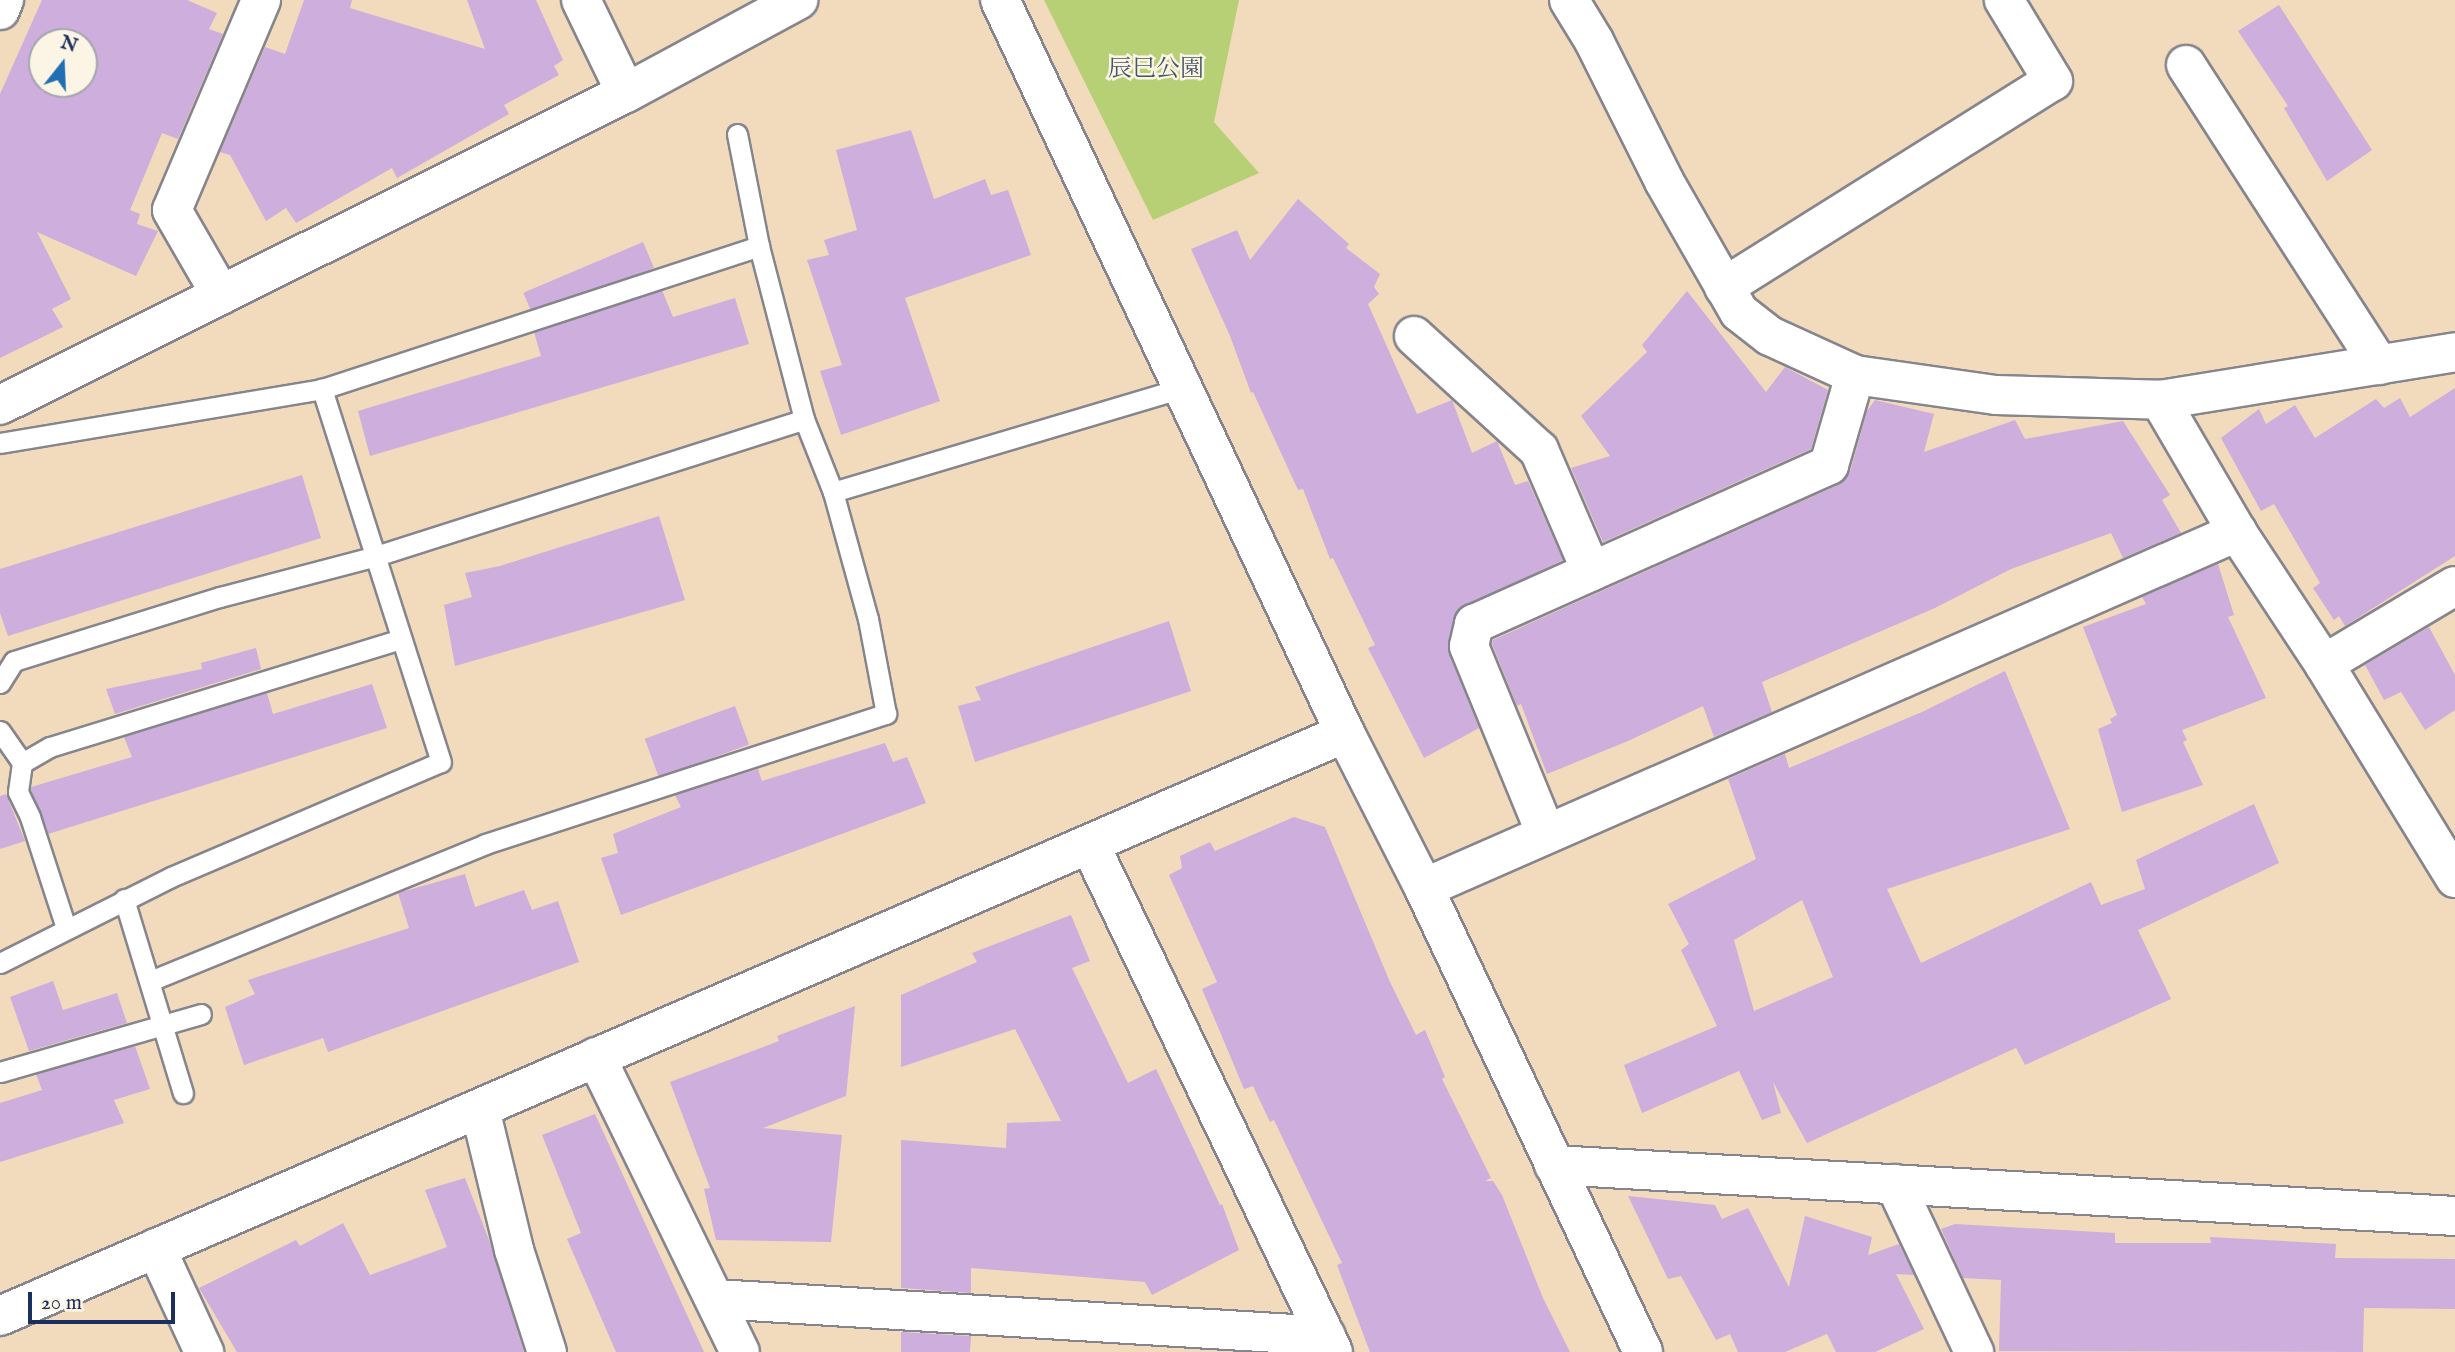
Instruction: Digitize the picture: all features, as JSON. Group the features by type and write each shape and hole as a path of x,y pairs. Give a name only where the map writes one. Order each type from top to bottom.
{"street":[{"path":"0,10 4,0"},
{"path":"221,295 172,210 261,0"},
{"path":"581,0 626,93"},
{"path":"0,405 626,93 797,0"},
{"path":"1000,0 1345,733 1423,888 1643,1352"},
{"path":"1569,0 1594,41 1664,181 1739,312 1770,335 1856,374 1996,395 2160,400 2455,352"},
{"path":"1724,287 2053,80 2004,0"},
{"path":"2186,65 2379,365"},
{"path":"1414,336 1539,450 1591,571"},
{"path":"1546,834 1469,646 1475,624 1829,465 1856,374"},
{"path":"2160,400 2237,532 2324,664 2455,878"},
{"path":"1423,888 2237,532"},
{"path":"2324,664 2455,586"},
{"path":"0,1316 1345,733"},
{"path":"716,1299 1330,1344 1090,845"},
{"path":"596,1057 740,1352"},
{"path":"480,1109 514,1250 547,1352"},
{"path":"1554,1165 2455,1216"},
{"path":"1895,1184 1974,1352"},
{"path":"156,1248 204,1352"}],"lane":[{"path":"150,981 485,844 886,714 868,619 833,492 804,419 759,246 737,134"},
{"path":"0,443 322,389 759,246"},
{"path":"833,492 1182,388"},
{"path":"0,963 124,899 286,826 441,762 322,389"},
{"path":"0,683 14,661 220,597 376,556 804,419"},
{"path":"66,928 30,817 9,795 22,763 50,747 401,639"},
{"path":"0,731 22,763"},
{"path":"124,899 183,1093"},
{"path":"0,1072 201,1014"}],"green space":[{"name":"辰巳公園","path":"1044,0 1239,0 1214,122 1259,173 1153,220"}],"building":[{"path":"42,0 187,0 217,13 209,29 223,34 178,139 162,133 130,210 140,214 137,224 158,231 136,276 37,232 71,299 52,309 63,327 0,358 0,94 28,31 28,98 98,98 98,28 29,28"},
{"path":"304,0 352,0 350,8 485,49 467,0 536,0 563,60 554,66 559,75 504,105 509,114 397,178 392,168 296,223 286,208 266,221 230,155 220,152 265,47 285,54"},
{"path":"2279,5 2372,150 2327,181 2284,108 2288,106 2238,31"},
{"path":"911,130 934,199 985,179 991,195 1008,190 1031,255 905,298 940,401 841,435 820,371 842,365 807,260 829,255 824,240 857,230 836,150"},
{"path":"1298,199 1349,244 1346,248 1380,274 1374,287 1379,294 1368,304 1417,414 1452,400 1472,453 1497,441 1515,485 1528,481 1563,560 1457,611 1448,641 1449,654 1479,728 1424,758 1368,648 1375,645 1333,558 1330,559 1303,489 1298,490 1253,392 1251,393 1230,336 1191,249 1237,230 1250,260"},
{"path":"643,242 654,268 534,319 523,293"},
{"path":"662,290 673,317 735,298 749,344 370,456 358,411 541,356 534,332"},
{"path":"1687,291 1766,392 1785,367 1828,390 1811,449 1603,542 1571,468 1610,456 1581,416 1647,352 1642,345"},
{"path":"2455,388 2455,556 2345,626 2339,616 2334,620 2313,588 2320,583 2274,504 2261,511 2221,438 2259,409 2266,424 2295,405 2315,438 2376,399 2384,408 2400,398 2410,417"},
{"path":"1875,400 1934,414 1924,452 2015,420 2025,439 2123,421 2170,495 2162,500 2181,533 2123,558 2111,533 2011,569 1935,608 1762,682 1772,712 1714,737 1703,706 1628,741 1547,774 1521,704 1517,706 1492,644 1493,640 1838,485 1850,472 1867,411"},
{"path":"302,475 321,538 8,636 0,613 0,569"},
{"path":"659,516 685,600 455,666 444,605 472,597 465,573 500,566"},
{"path":"2218,564 2234,615 2228,617 2266,698 2182,730 2187,740 2183,742 2203,785 2122,812 2098,729 2112,723 2110,719 2117,715 2083,627 2146,604 2142,597"},
{"path":"1169,621 1191,691 975,762 958,706 981,700 975,687"},
{"path":"2429,627 2455,675 2455,710 2425,730 2401,692 2384,700 2365,665"},
{"path":"256,648 261,669 115,714 106,689 202,669 201,663"},
{"path":"2005,671 2070,829 1887,889 1921,963 2091,882 2101,905 2145,889 2136,860 2254,804 2279,863 2138,930 2171,999 2025,1065 2016,1048 1807,1143 1773,1082 1781,1113 1762,1120 1739,1071 1642,1113 1624,1065 1717,1026 1681,950 1689,944 1668,904 1756,859 1728,779 1785,754 1789,768 1922,712","holes":["1802,900 1833,977 1754,1011 1734,940"]},
{"path":"372,684 387,728 48,834 31,790 31,787 132,757 124,737 267,693 273,714"},
{"path":"735,706 749,745 659,777 645,739"},
{"path":"885,743 893,762 907,757 926,803 621,915 601,858 618,853 613,834 681,807 675,795 758,769 762,781"},
{"path":"6,794 25,841 0,849 0,796"},
{"path":"1294,817 1325,827 1390,982 1416,1035 1425,1030 1445,1077 1442,1079 1491,1178 1485,1181 1493,1181 1502,1195 1543,1298 1570,1352 1370,1352 1337,1265 1342,1263 1274,1120 1270,1122 1253,1086 1244,1089 1202,989 1217,982 1169,875 1182,868 1180,856 1210,842 1215,851"},
{"path":"465,874 475,907 524,890 532,910 558,901 579,962 328,1052 323,1038 244,1065 225,1007 255,994 248,980 409,928 398,893"},
{"path":"1071,915 1090,961 1072,968 1128,1083 1156,1069 1220,1205 1222,1204 1239,1250 1152,1295 1145,1282 971,1268 971,1293 901,1288 901,1140 1006,1148 1007,1123 1061,1121 1015,1029 901,1067 901,995 977,962 972,953"},
{"path":"53,981 63,1010 117,993 127,1023 29,1051 10,997"},
{"path":"855,1006 846,1096 763,1128 842,1135 831,1242 716,1240 704,1189 710,1188 670,1082 779,1041 777,1036"},
{"path":"135,1046 150,1089 114,1100 124,1123 0,1162 0,1103 42,1090 36,1074"},
{"path":"595,1114 704,1352 616,1352 567,1239 581,1233 542,1135"},
{"path":"465,1178 489,1240 524,1352 237,1352 199,1288 296,1240 300,1246 343,1223 370,1275 447,1247 425,1190"},
{"path":"1628,1196 1715,1205 1722,1219 1748,1208 1789,1287 1805,1216 1872,1237 1868,1255 1899,1244 1914,1275 1896,1274 1924,1329 1875,1352 1836,1352 1827,1334 1785,1352 1738,1352 1730,1334 1716,1340 1681,1276 1668,1279"},
{"path":"1955,1224 2115,1233 2115,1243 2211,1243 2210,1237 2336,1244 2335,1258 2455,1259 2455,1309 2364,1308 2363,1352 1999,1351 2001,1280 1963,1278 1941,1229"},
{"path":"901,1332 971,1336 970,1352 901,1352"}]}
